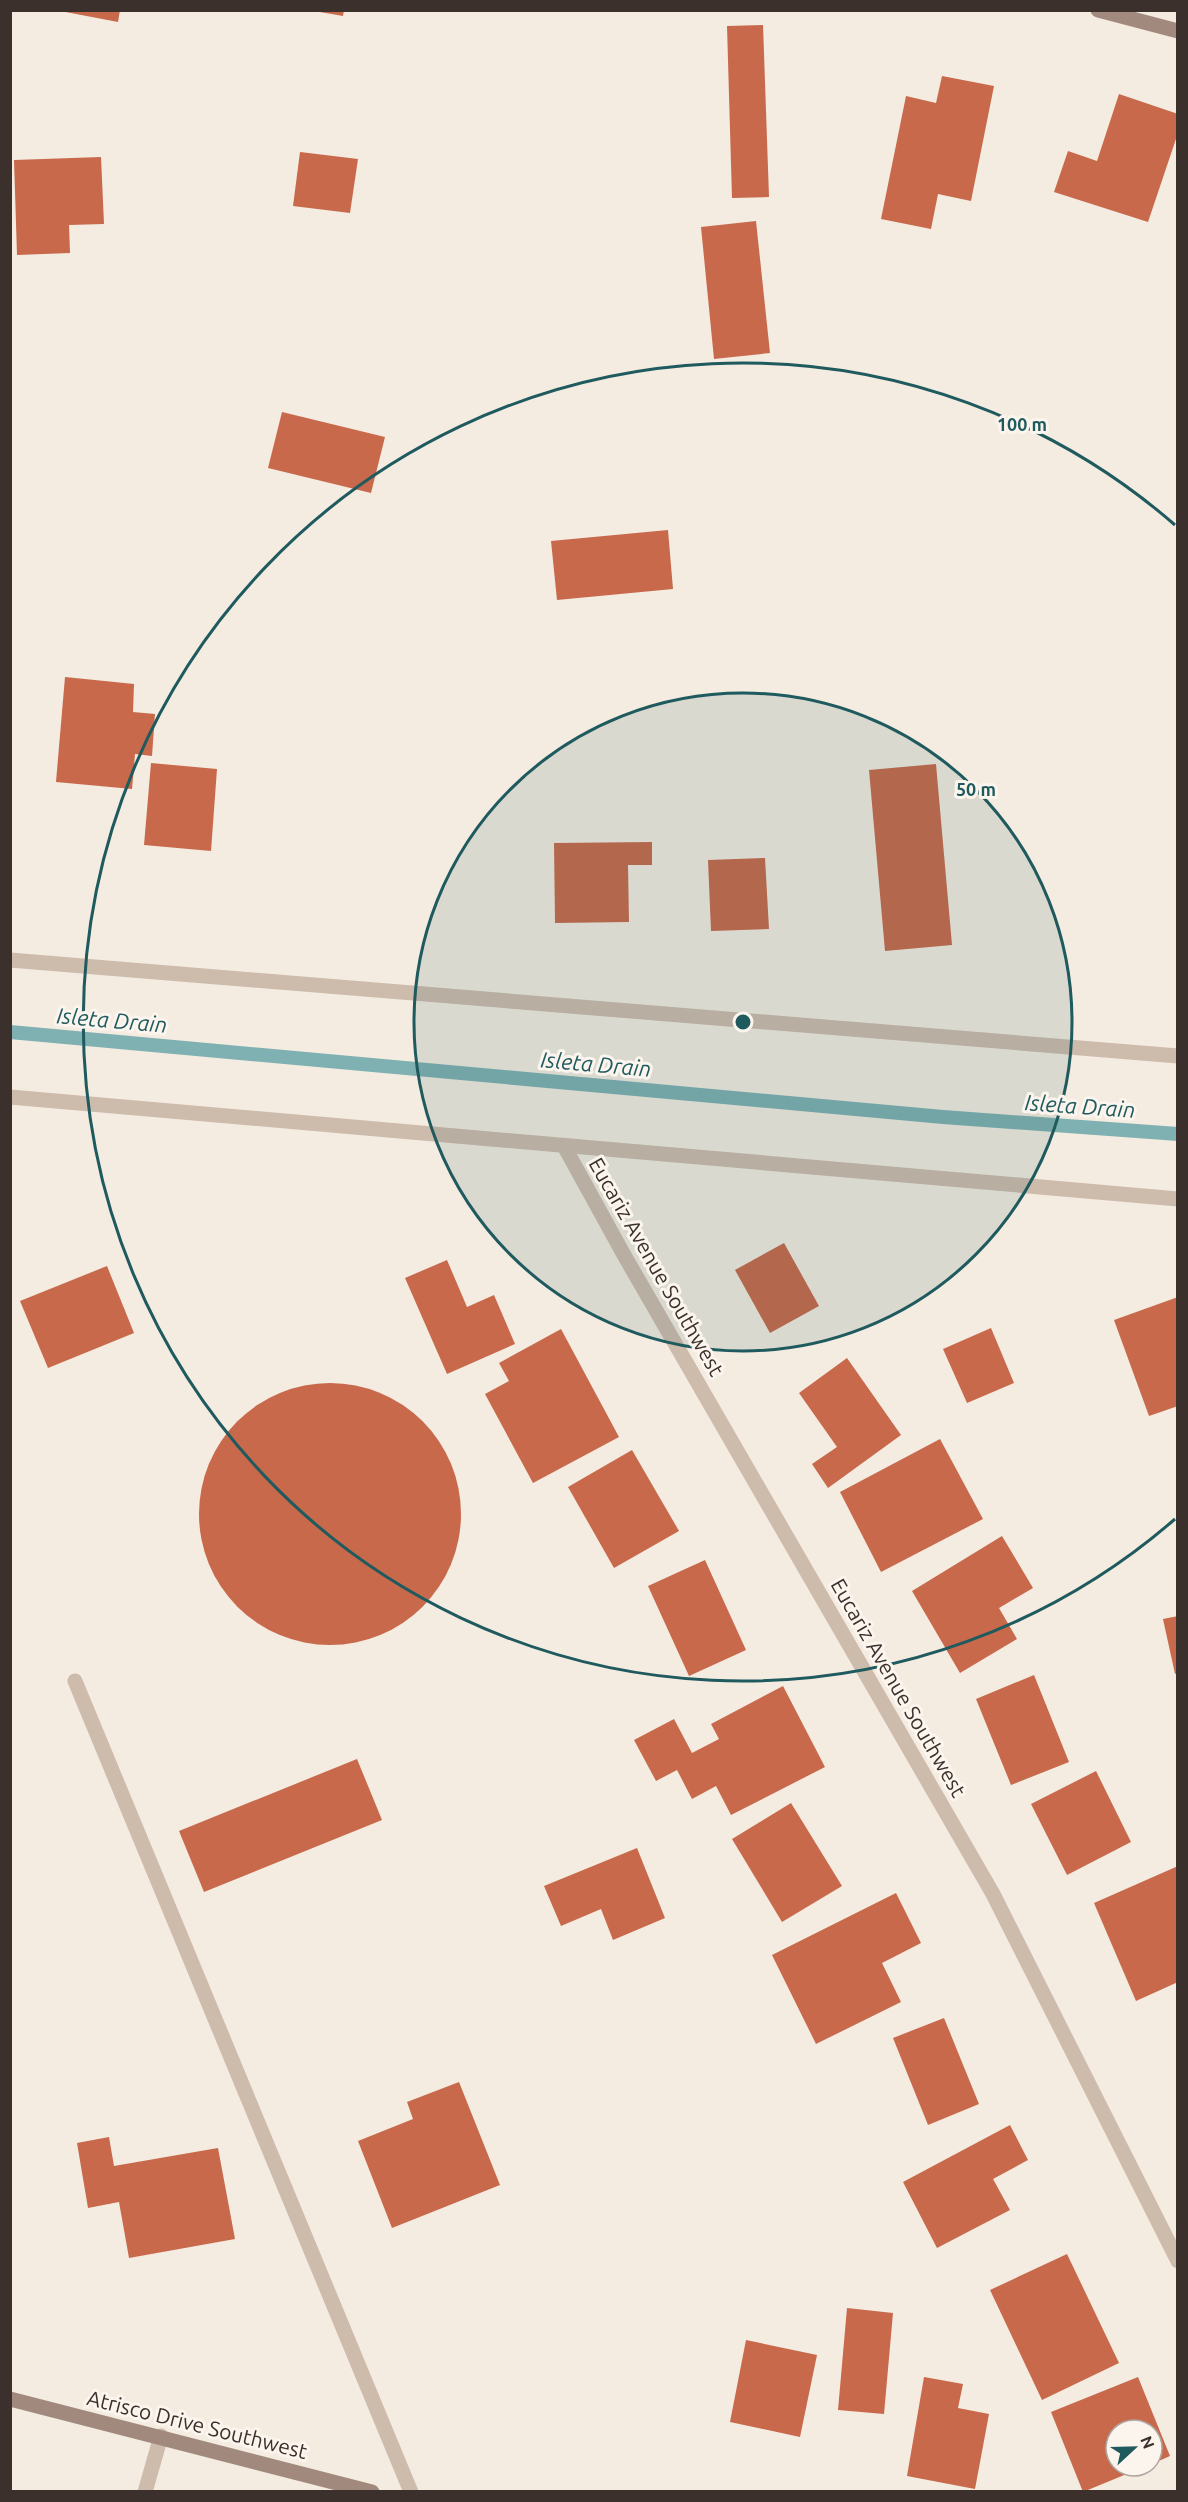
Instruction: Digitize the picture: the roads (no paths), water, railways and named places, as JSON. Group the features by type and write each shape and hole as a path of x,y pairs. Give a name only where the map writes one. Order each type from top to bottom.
{"street":[{"path":"1098,10 1178,31"},
{"path":"10,960 1178,1056"},
{"path":"10,1098 1178,1199"},
{"name":"Eucariz Avenue Southwest","path":"564,1146 630,1266 993,1894 1178,2261"},
{"path":"75,1681 411,2492"},
{"name":"Atrisco Drive Southwest","path":"10,2399 372,2492"},
{"path":"145,2492 161,2436"}],"waterway":[{"name":"Isleta Drain","path":"10,1032 943,1117 1178,1134"}]}
